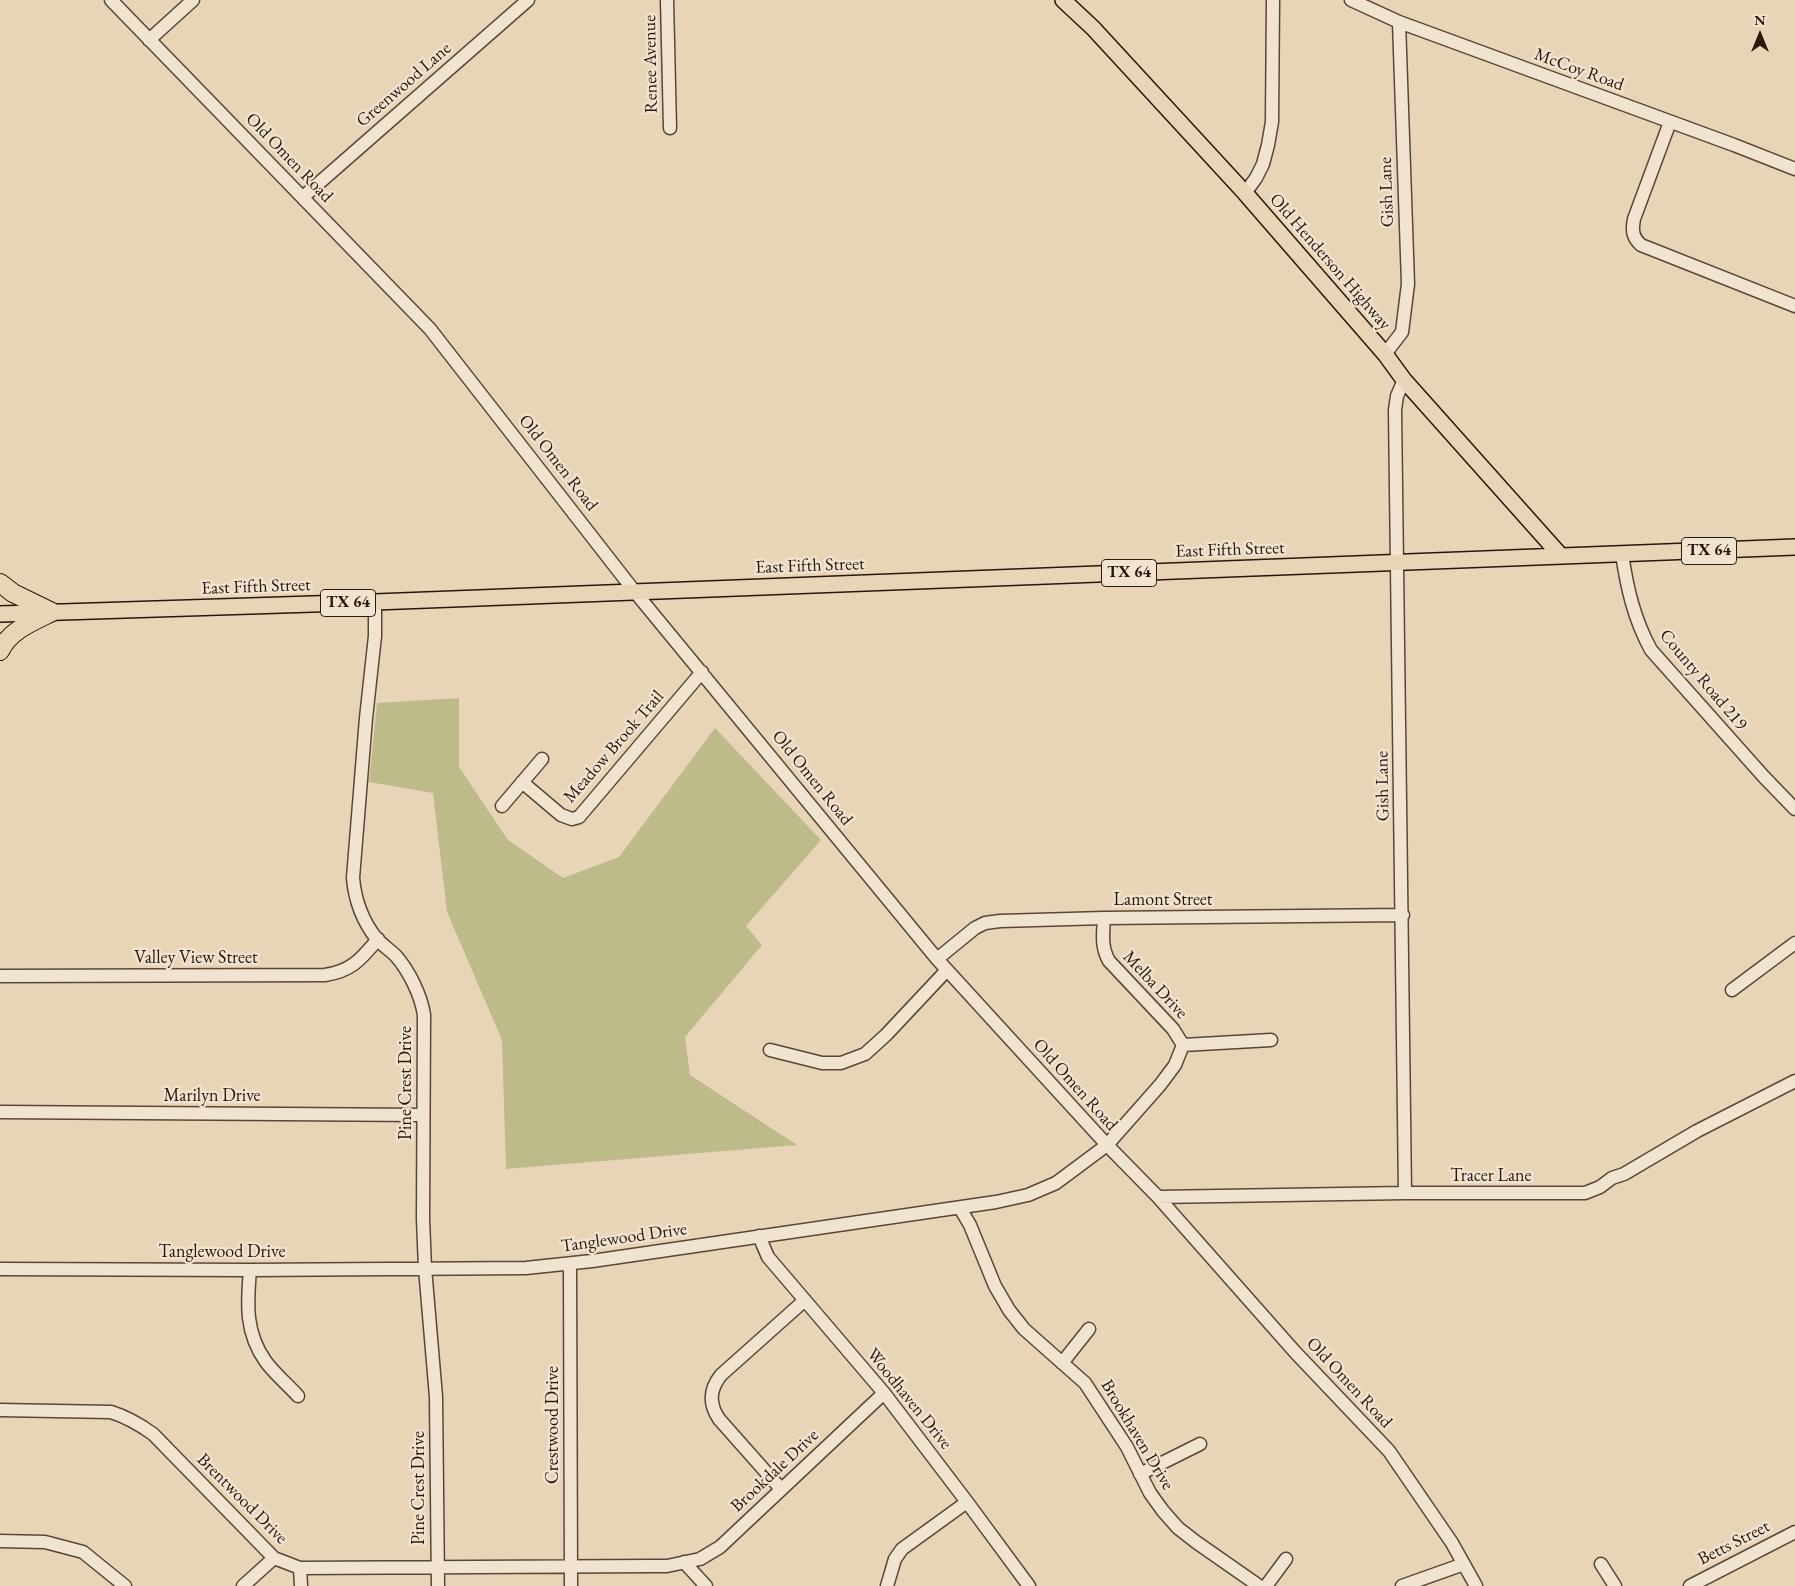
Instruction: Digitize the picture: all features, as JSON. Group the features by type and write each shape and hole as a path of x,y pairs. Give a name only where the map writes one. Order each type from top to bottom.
{"highway":[{"path":"0,583 13,593 52,612"},
{"path":"0,651 6,641 18,630 52,612"}],"main road":[{"name":"Old Henderson Highway","path":"1063,0 1094,28 1245,193 1385,354 1404,380 1561,556"},
{"name":"TX 64","path":"1622,554 1795,547"},
{"name":"East Fifth Street","path":"0,614 375,602 1622,554"}],"street":[{"name":"Old Omen Road","path":"111,0 430,328 635,592 937,959 1106,1145 1158,1198 1295,1352 1389,1451 1452,1543 1476,1586"},
{"path":"149,40 193,0"},
{"name":"Greenwood Lane","path":"303,197 528,0"},
{"name":"Renee Avenue","path":"667,0 670,128"},
{"path":"1245,193 1263,164 1272,122 1273,0"},
{"name":"McCoy Road","path":"1351,0 1399,22 1795,169"},
{"name":"Gish Lane","path":"1385,354 1402,332 1408,284 1399,22"},
{"path":"1670,122 1634,219 1633,235 1636,240 1641,245 1795,306"},
{"name":"Gish Lane","path":"1404,380 1397,396 1395,410 1405,1193"},
{"name":"County Road 219","path":"1622,554 1631,605 1651,650 1764,778 1795,809"},
{"name":"Pine Crest Drive","path":"375,602 375,636 353,870 357,902 366,923 378,939 401,962 423,1010 425,1268 436,1398 438,1586"},
{"name":"Meadow Brook Trail","path":"522,782 561,815 572,819 579,817 702,672"},
{"path":"502,806 542,759"},
{"name":"Lamont Street","path":"937,959 975,928 985,923 1000,921 1402,915"},
{"name":"Melba Drive","path":"1104,918 1102,941 1108,961 1173,1029 1183,1045"},
{"name":"Valley View Street","path":"0,976 337,974 349,969 359,961 378,939"},
{"path":"1732,990 1795,943"},
{"path":"770,1050 822,1063 841,1062 865,1054 886,1035 947,970"},
{"path":"1183,1045 1271,1040"},
{"name":"Tanglewood Drive","path":"0,1269 526,1268 570,1264 996,1202 1035,1192 1056,1183 1106,1145 1160,1085 1175,1065 1183,1045"},
{"name":"Tracer Lane","path":"1158,1198 1405,1193 1585,1193 1600,1187 1612,1178 1624,1174 1697,1131 1795,1081"},
{"name":"Marilyn Drive","path":"0,1112 423,1115"},
{"name":"Brookhaven Drive","path":"960,1208 995,1286 1009,1310 1024,1329 1085,1383 1127,1447 1150,1493 1163,1511 1178,1528 1259,1586"},
{"name":"Woodhaven Drive","path":"759,1236 768,1256 884,1394 968,1502 1029,1586"},
{"name":"Crestwood Drive","path":"570,1264 571,1586"},
{"path":"250,1270 247,1305 250,1329 267,1363 298,1396"},
{"path":"781,1489 713,1411 711,1401 712,1390 721,1375 805,1300"},
{"path":"1062,1362 1089,1329"},
{"name":"Brookdale Drive","path":"684,1562 700,1559 720,1547 884,1394"},
{"name":"Brentwood Drive","path":"0,1410 111,1412 138,1423 152,1434 274,1558 300,1568 660,1566 684,1562"},
{"path":"1140,1474 1200,1444"},
{"path":"886,1586 895,1559 902,1549 968,1502"},
{"name":"Betts Street","path":"1690,1586 1795,1532"},
{"path":"0,1541 45,1542 84,1552 125,1586"},
{"path":"243,1586 274,1558"},
{"path":"1266,1586 1286,1558"},
{"path":"684,1562 706,1586"},
{"path":"1402,1586 1464,1564"},
{"path":"1600,1564 1615,1586"},
{"path":"300,1568 301,1586"}],"shaded area":[{"path":"459,698 459,767 508,840 563,878 619,857 715,728 821,840 746,926 762,945 685,1037 690,1075 797,1145 506,1169 502,1040 447,912 433,793 369,782 377,703"}]}
